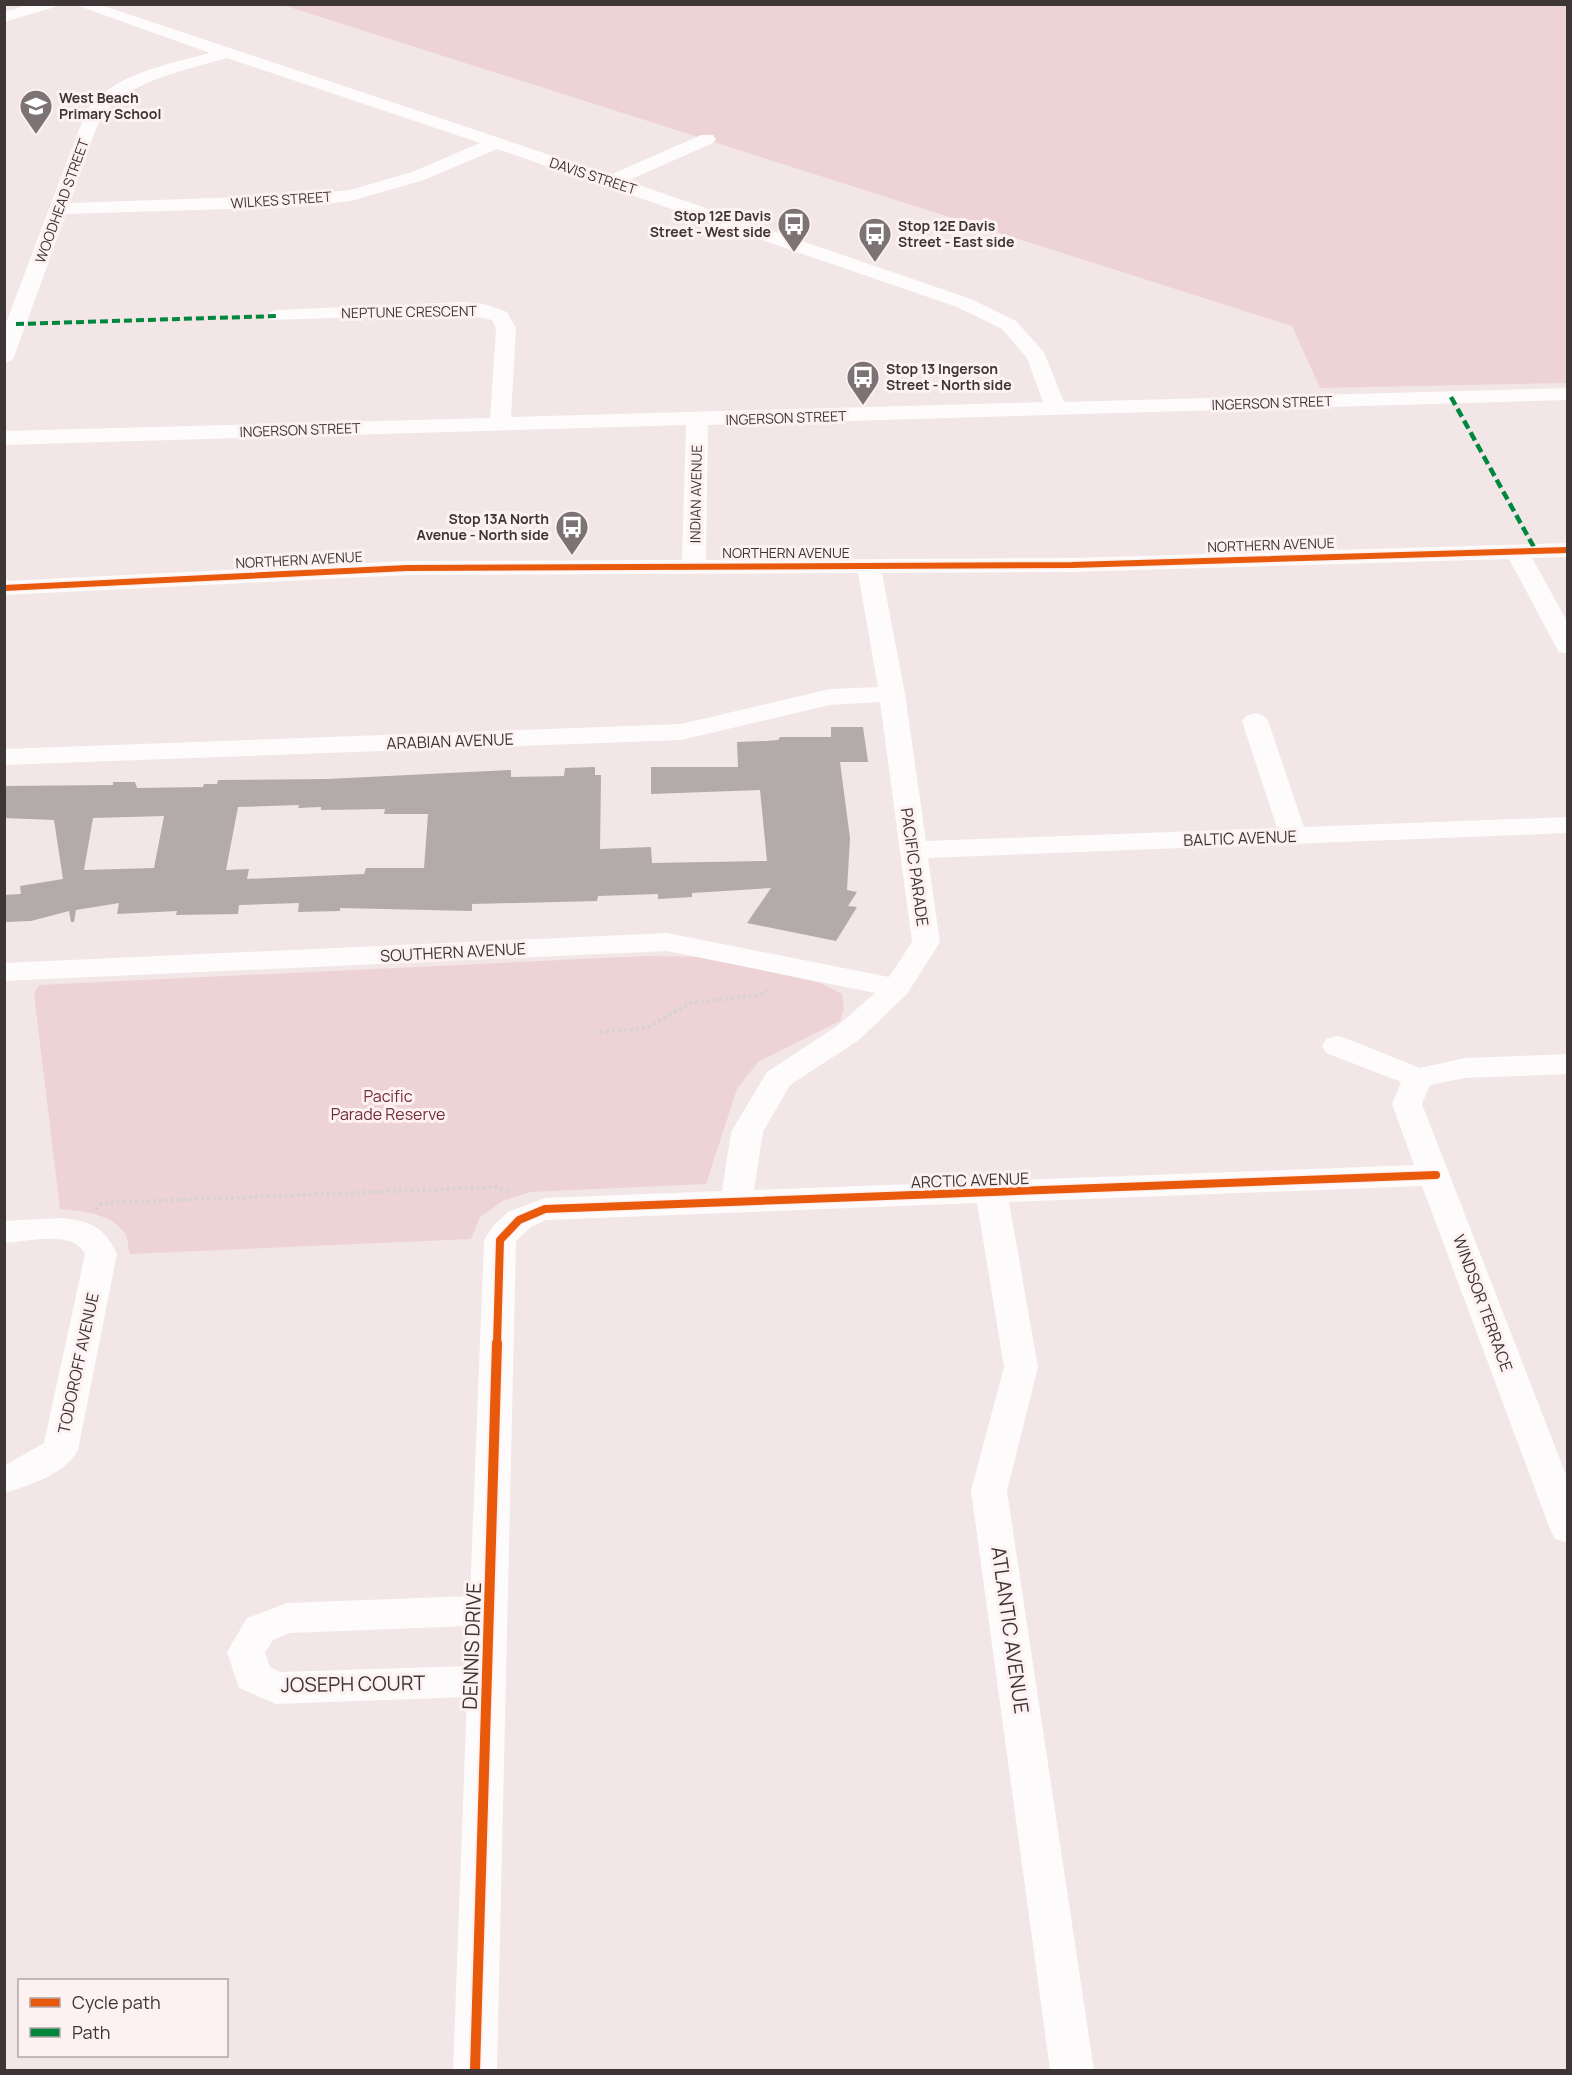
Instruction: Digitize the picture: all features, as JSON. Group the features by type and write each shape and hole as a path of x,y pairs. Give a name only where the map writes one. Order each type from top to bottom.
{"street":[{"path":"4,17 49,4"},
{"name":"DAVIS STREET","path":"81,4 223,54 611,182 964,303 1009,325 1037,356 1056,409"},
{"name":"WOODHEAD STREET","path":"4,357 10,324 59,209 95,111 118,90 172,69 223,54"},
{"path":"611,182 706,139"},
{"name":"WILKES STREET","path":"59,209 300,201 351,195 418,176 494,144"},
{"name":"NEPTUNE CRESCENT","path":"277,316 462,308 484,310 500,316 506,328 500,425"},
{"name":"INGERSON STREET","path":"4,438 1568,394"},
{"name":"INDIAN AVENUE","path":"694,567 697,420"},
{"name":"NORTHERN AVENUE","path":"4,588 407,568 1072,565 1568,550"},
{"path":"1517,551 1568,646"},
{"name":"PACIFIC PARADE","path":"735,1202 747,1132 778,1079 848,1033 897,988 926,942 892,694 869,566"},
{"name":"ARABIAN AVENUE","path":"4,757 681,732 830,697 892,694"},
{"path":"1255,721 1293,836"},
{"name":"BALTIC AVENUE","path":"913,850 1568,825"},
{"name":"SOUTHERN AVENUE","path":"4,972 667,942 897,988"},
{"path":"1337,1046 1418,1078 1465,1068 1568,1065"},
{"name":"WINDSOR TERRACE","path":"1418,1078 1407,1104 1436,1175 1568,1529"},
{"name":"ARCTIC AVENUE","path":"509,1226 522,1217 545,1209 1436,1175"},
{"name":"ATLANTIC AVENUE","path":"991,1192 1021,1367 989,1491 1072,2070"},
{"name":"DENNIS DRIVE","path":"475,2070 500,1240 509,1226"},
{"path":"4,1232 72,1229"},
{"name":"TODOROFF AVENUE","path":"4,1480 23,1474 60,1450 101,1254 99,1243 90,1235 72,1229"},
{"name":"JOSEPH COURT","path":"488,1681 276,1688 253,1677 246,1652 260,1629 286,1618 489,1610"}],"path":[{"path":"600,1032 647,1028 690,1003 759,995 782,986 804,968"},
{"path":"72,1229 102,1203 496,1187 545,1209"}],"green space":[{"path":"283,5 1567,5 1567,383 1320,388 1292,326"},
{"name":"Pacific Parade Reserve","path":"645,956 704,957 820,983 842,994 844,1009 840,1021 758,1062 737,1089 706,1184 530,1192 503,1201 480,1217 471,1239 130,1254 126,1235 113,1222 96,1214 60,1209 34,994 39,985"}],"building":[{"path":"831,727 863,727 868,762 840,762 850,838 847,890 857,892 848,906 857,907 836,941 747,923 771,888 692,893 692,897 658,899 658,894 598,896 597,901 472,904 472,911 340,908 340,911 298,912 299,903 239,905 238,914 176,915 177,911 117,914 119,903 76,910 74,922 71,922 69,911 31,921 4,922 4,895 21,894 20,886 63,879 54,820 4,818 4,786 113,785 113,782 135,782 137,788 203,787 204,784 217,784 218,780 327,779 511,770 511,777 564,776 565,768 595,767 595,775 601,775 600,849 651,847 652,863 767,861 760,790 651,794 651,767 738,767 737,742 778,740 780,737 831,737","holes":["299,805 298,808 321,807 321,810 385,809 384,814 428,814 424,868 366,868 364,874 247,879 249,869 226,870 238,807","164,816 154,868 84,870 93,818"]}],"marked path":[{"path":"16,324 277,316"},
{"path":"1451,397 1536,551"}],"cycle path":[{"path":"4,588 407,568 1072,565 1568,550"},
{"path":"475,2070 500,1240 509,1228 525,1216 545,1209 1436,1175"}],"place":[{"name":"West Beach Primary School","path":"36,135"},
{"name":"Stop 12E Davis Street - West side","path":"794,253"},
{"name":"Stop 12E Davis Street - East side","path":"875,263"},
{"name":"Stop 13 Ingerson Street - North side","path":"863,406"},
{"name":"Stop 13A North Avenue - North side","path":"572,556"}]}
